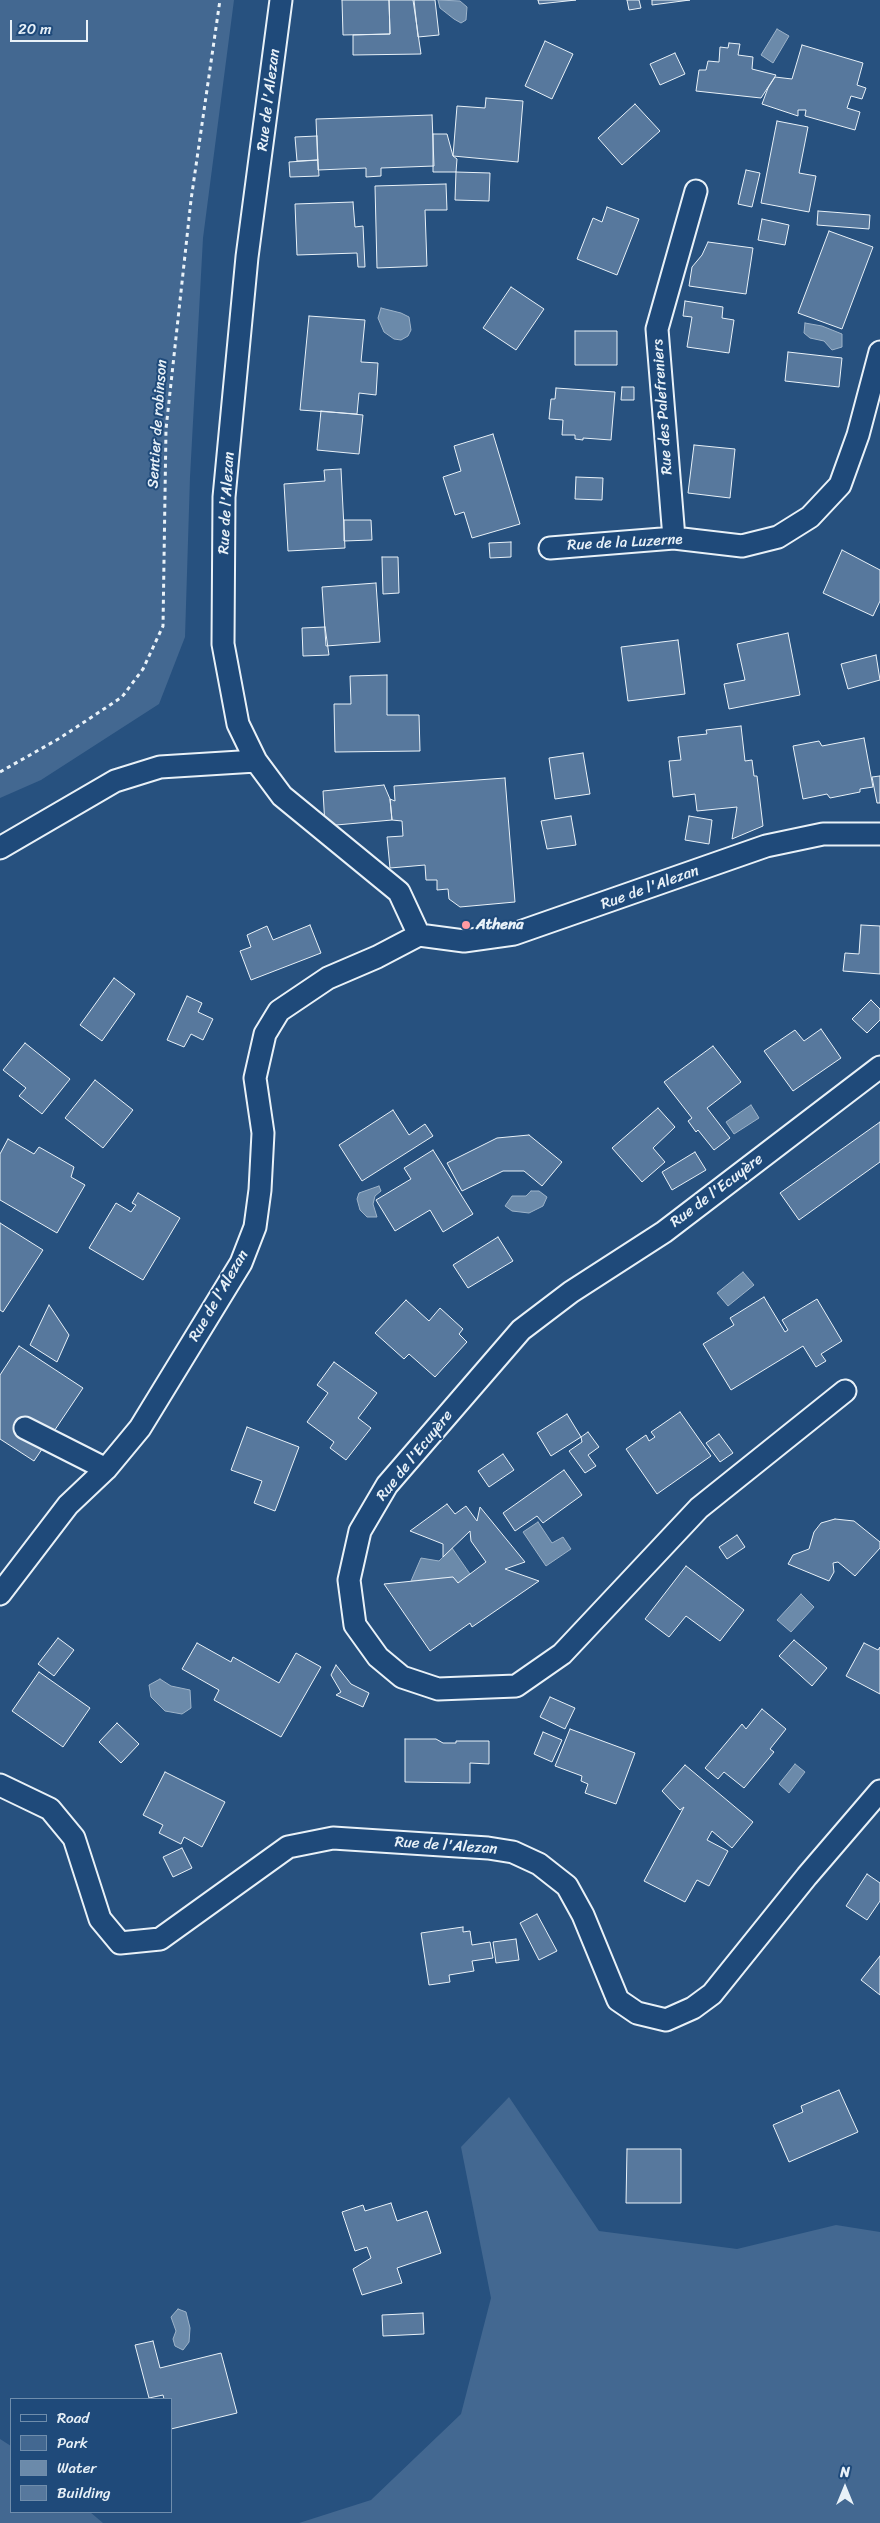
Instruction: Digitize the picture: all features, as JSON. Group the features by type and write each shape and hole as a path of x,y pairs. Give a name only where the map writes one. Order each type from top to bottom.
{"street":[{"name":"Rue de l'Alezan","path":"281,0 248,257 224,497 224,644 238,724 256,761 282,796 399,892 419,934"},
{"name":"Rue des Palefreniers","path":"674,538 657,329 696,191"},
{"name":"Rue de la Luzerne","path":"550,548 674,538 742,546 778,537 810,517 840,485 858,435 880,352"},
{"path":"0,848 115,781 160,767 256,761"},
{"name":"Rue de l'Alezan","path":"0,1594 68,1505 106,1469 140,1428 233,1277 256,1226 263,1133 255,1078 265,1034 279,1010 328,978 377,957 419,934 464,941 514,934 766,846 823,834 880,834"},
{"name":"Rue de l'Ecuyère","path":"845,1391 699,1508 562,1654 516,1686 438,1689 402,1677 378,1657 355,1625 349,1580 360,1531 387,1486 520,1330 570,1292 664,1232 880,1067"},
{"path":"25,1428 106,1469"},
{"name":"Rue de l'Alezan","path":"0,1785 50,1809 74,1838 100,1919 120,1943 160,1939 288,1847 333,1838 488,1848 512,1852 538,1864 566,1886 582,1914 618,2000 637,2013 666,2020 693,2008 712,1994 807,1876 880,1791"}],"path":[{"name":"Sentier de robinson","path":"0,772 60,738 122,698 143,669 164,626 166,429 191,200 220,0"}],"green space":[{"path":"0,0 234,0 203,238 190,477 185,637 159,704 41,780 0,798"},
{"path":"509,2097 599,2231 737,2249 836,2225 880,2232 880,2523 299,2523 371,2500 461,2414 491,2298 461,2147"},
{"path":"0,2439 10,2445 10,2513 91,2513 103,2523 0,2523"}],"water":[{"path":"438,0 460,1 467,7 466,20 461,23 454,19 440,8"},
{"path":"777,29 789,36 773,63 761,55"},
{"path":"381,308 409,317 411,330 408,336 401,340 394,339 384,332 378,318"},
{"path":"805,323 822,326 842,334 842,347 832,350 824,341 810,338 804,333"},
{"path":"751,1105 759,1118 734,1134 726,1122"},
{"path":"379,1186 381,1191 375,1196 373,1204 377,1217 367,1217 360,1210 357,1199 359,1193"},
{"path":"531,1191 539,1191 547,1197 543,1206 529,1213 512,1211 505,1206 512,1196 526,1196"},
{"path":"743,1272 754,1285 728,1306 717,1293"},
{"path":"538,1522 552,1543 563,1537 571,1549 546,1566 523,1532"},
{"path":"452,1548 470,1574 458,1583 453,1577 411,1581 421,1558 439,1561"},
{"path":"801,1594 814,1607 791,1632 777,1620"},
{"path":"160,1679 171,1686 190,1690 191,1708 182,1714 165,1711 151,1697 149,1685"},
{"path":"795,1764 805,1772 789,1793 779,1784"},
{"path":"178,2309 186,2312 190,2328 189,2342 183,2350 175,2346 173,2339 176,2331 171,2317"}],"building":[{"path":"342,0 389,0 390,34 343,35"},
{"path":"389,0 413,0 421,54 353,55 353,35 390,34"},
{"path":"414,0 435,0 439,35 418,37"},
{"path":"538,0 576,0 539,4"},
{"path":"627,0 639,0 641,8 629,10"},
{"path":"652,0 690,0 652,5"},
{"path":"545,41 573,54 552,99 525,86"},
{"path":"729,43 740,44 738,55 753,57 752,69 776,75 761,98 696,91 699,70 706,70 708,61 719,62 720,47 728,48"},
{"path":"802,45 863,63 857,85 866,88 862,99 851,96 847,108 860,112 855,130 805,116 806,110 798,110 798,116 762,104 768,88 775,77 792,79"},
{"path":"675,53 685,74 660,85 650,64"},
{"path":"486,98 523,101 518,162 453,156 457,106 485,108"},
{"path":"635,104 660,131 622,165 598,138"},
{"path":"432,115 434,166 381,168 381,176 366,177 366,168 318,170 316,119"},
{"path":"777,121 808,127 799,173 816,176 809,212 761,203"},
{"path":"433,134 447,134 453,156 457,159 456,172 433,172"},
{"path":"317,136 318,160 297,161 295,137"},
{"path":"318,160 319,176 290,177 289,162"},
{"path":"746,170 760,173 752,207 738,204"},
{"path":"456,172 490,173 489,201 455,200"},
{"path":"446,184 447,210 425,210 427,266 377,268 375,186"},
{"path":"353,202 355,227 363,226 365,267 358,267 357,253 297,255 295,204"},
{"path":"607,207 639,219 617,275 577,259 593,218 602,222"},
{"path":"818,211 870,215 869,229 817,225"},
{"path":"762,219 789,225 785,245 758,240"},
{"path":"829,231 873,247 842,329 798,313"},
{"path":"708,242 753,248 746,294 689,286 692,267 702,255"},
{"path":"511,287 544,309 516,350 483,328"},
{"path":"685,301 723,307 722,318 734,320 729,353 687,347 692,317 683,316"},
{"path":"309,316 365,320 361,362 378,363 376,395 359,393 357,414 300,410"},
{"path":"575,331 617,331 617,365 575,365"},
{"path":"788,352 842,358 839,387 785,381"},
{"path":"622,387 634,387 634,400 621,400"},
{"path":"556,388 615,392 611,440 583,438 583,440 575,439 575,435 562,435 563,420 549,419 551,399 555,399"},
{"path":"321,411 363,415 359,454 317,450"},
{"path":"493,434 520,524 472,538 464,512 455,515 443,477 461,471 454,446"},
{"path":"694,445 735,449 730,498 688,493"},
{"path":"341,469 345,548 288,551 284,484 325,481 324,470"},
{"path":"576,477 603,478 602,500 575,499"},
{"path":"344,520 371,520 372,540 344,541"},
{"path":"511,542 511,557 490,558 489,543"},
{"path":"842,550 880,570 880,601 873,616 823,593"},
{"path":"382,557 398,557 399,593 383,594"},
{"path":"376,583 380,642 326,646 322,587"},
{"path":"325,627 329,655 303,656 302,628"},
{"path":"788,633 800,695 729,709 724,684 745,680 737,644"},
{"path":"678,640 685,694 628,701 621,647"},
{"path":"876,655 880,680 848,689 841,664"},
{"path":"387,675 387,715 419,715 420,751 335,752 334,704 351,704 350,676"},
{"path":"741,726 745,761 752,760 754,776 757,776 763,826 732,839 737,807 697,811 695,794 673,797 669,761 681,760 678,737 707,734 706,730"},
{"path":"864,738 873,787 860,789 860,792 830,798 827,794 803,799 793,746 819,741 822,746"},
{"path":"583,753 590,794 555,799 549,758"},
{"path":"880,776 880,803 877,803 872,777"},
{"path":"505,778 515,902 460,907 449,899 448,889 437,890 437,880 426,880 425,865 390,868 387,837 403,836 402,821 392,820 390,799 395,801 394,786"},
{"path":"384,785 390,799 392,820 325,826 323,791"},
{"path":"571,816 576,845 547,849 541,821"},
{"path":"689,816 712,820 709,844 685,840"},
{"path":"310,925 321,953 251,980 240,951 251,947 247,935 267,926 273,940"},
{"path":"861,925 880,926 880,974 843,971 845,953 859,954"},
{"path":"114,978 135,994 102,1041 80,1025"},
{"path":"187,996 202,1003 198,1012 213,1019 203,1040 191,1034 184,1047 167,1040"},
{"path":"871,1000 880,1009 880,1020 867,1033 852,1019"},
{"path":"821,1029 841,1058 793,1091 764,1051 795,1030 804,1041"},
{"path":"25,1043 70,1079 42,1114 19,1096 26,1088 3,1070"},
{"path":"713,1046 741,1082 707,1108 730,1138 714,1150 698,1130 696,1132 688,1121 692,1118 664,1082"},
{"path":"95,1080 133,1110 103,1148 65,1118"},
{"path":"658,1108 675,1127 653,1148 665,1162 642,1182 612,1148"},
{"path":"393,1110 409,1135 425,1124 433,1136 362,1181 339,1145"},
{"path":"880,1122 880,1162 799,1220 780,1193"},
{"path":"529,1135 562,1162 542,1186 524,1171 503,1171 462,1191 447,1163 497,1138"},
{"path":"8,1139 34,1154 39,1147 74,1167 71,1177 85,1185 57,1233 0,1200 0,1154"},
{"path":"433,1150 473,1214 443,1232 430,1210 395,1231 376,1200 411,1179 404,1168"},
{"path":"695,1152 706,1170 672,1190 662,1172"},
{"path":"138,1193 180,1218 143,1280 89,1248 116,1203 131,1212 136,1205 132,1203"},
{"path":"0,1223 43,1250 3,1312 0,1310"},
{"path":"498,1237 513,1261 468,1288 453,1265"},
{"path":"764,1297 785,1332 788,1330 782,1320 817,1299 842,1341 821,1354 826,1361 816,1367 803,1346 731,1390 703,1344 734,1325 730,1318"},
{"path":"406,1300 429,1321 440,1308 463,1329 459,1334 467,1342 435,1377 409,1354 404,1359 375,1333"},
{"path":"49,1305 69,1335 57,1362 30,1345"},
{"path":"19,1346 83,1388 34,1461 0,1439 0,1375"},
{"path":"334,1362 377,1393 358,1418 371,1428 346,1460 330,1448 334,1442 307,1422 328,1393 317,1385"},
{"path":"680,1412 711,1456 657,1494 626,1449 646,1435 649,1441 655,1437 651,1432"},
{"path":"567,1414 581,1437 551,1456 537,1433"},
{"path":"247,1427 299,1447 275,1511 254,1503 262,1481 231,1470"},
{"path":"588,1432 599,1447 588,1455 596,1466 585,1473 569,1451 582,1442 581,1437"},
{"path":"719,1434 733,1453 720,1462 706,1443"},
{"path":"503,1454 514,1470 489,1487 478,1471"},
{"path":"564,1470 582,1495 543,1523 537,1516 515,1531 503,1513"},
{"path":"447,1504 455,1514 466,1506 477,1521 480,1507 525,1562 505,1569 539,1581 472,1627 470,1623 430,1651 384,1584 453,1577 458,1583 486,1562 471,1541 470,1531 443,1557 443,1544 410,1531"},
{"path":"835,1519 854,1521 880,1542 880,1548 855,1576 838,1562 833,1563 834,1572 829,1581 788,1564 793,1555 809,1549 814,1532 821,1523"},
{"path":"737,1535 745,1547 727,1559 719,1547"},
{"path":"686,1566 744,1610 720,1641 686,1616 669,1637 645,1619"},
{"path":"58,1638 74,1650 54,1676 38,1664"},
{"path":"794,1640 827,1668 812,1686 779,1656"},
{"path":"197,1643 231,1662 233,1657 279,1683 296,1653 321,1667 281,1737 214,1700 219,1690 182,1669"},
{"path":"864,1643 878,1650 880,1647 880,1694 846,1676"},
{"path":"336,1665 351,1684 369,1693 363,1707 336,1695 341,1692 331,1675"},
{"path":"39,1672 90,1708 63,1747 12,1711"},
{"path":"550,1697 575,1708 565,1729 540,1717"},
{"path":"762,1709 786,1729 770,1749 774,1752 744,1788 724,1772 718,1779 705,1768 742,1724 746,1729"},
{"path":"117,1723 139,1744 121,1763 99,1742"},
{"path":"570,1729 635,1753 616,1804 585,1793 588,1784 581,1781 582,1776 555,1766"},
{"path":"543,1732 562,1740 552,1762 534,1754"},
{"path":"405,1739 436,1739 443,1743 489,1741 489,1764 470,1763 470,1783 405,1782"},
{"path":"685,1765 753,1822 732,1848 712,1831 707,1840 728,1851 709,1886 697,1880 685,1902 644,1881 684,1807 680,1810 662,1791"},
{"path":"165,1772 225,1802 202,1847 184,1837 181,1844 159,1833 163,1825 143,1815"},
{"path":"182,1848 192,1868 173,1877 163,1857"},
{"path":"867,1874 880,1883 880,1901 867,1920 846,1906"},
{"path":"537,1914 557,1951 539,1960 520,1923"},
{"path":"463,1927 463,1932 470,1931 472,1945 490,1942 493,1958 472,1961 474,1971 449,1975 450,1982 429,1985 421,1933"},
{"path":"516,1939 519,1960 496,1963 493,1942"},
{"path":"880,1956 880,1995 861,1980"},
{"path":"839,2090 858,2132 789,2162 773,2125 803,2112 801,2106"},
{"path":"627,2149 681,2149 681,2203 626,2203"},
{"path":"391,2203 397,2221 427,2211 441,2253 397,2268 402,2283 362,2295 353,2269 371,2258 367,2247 355,2251 342,2212 363,2205 365,2211"},
{"path":"423,2313 424,2334 383,2336 382,2315"},
{"path":"153,2341 160,2368 221,2353 237,2413 172,2429 172,2398 164,2398 163,2395 149,2398 135,2345"}],"place":[{"name":"Athena","path":"466,925"}]}
